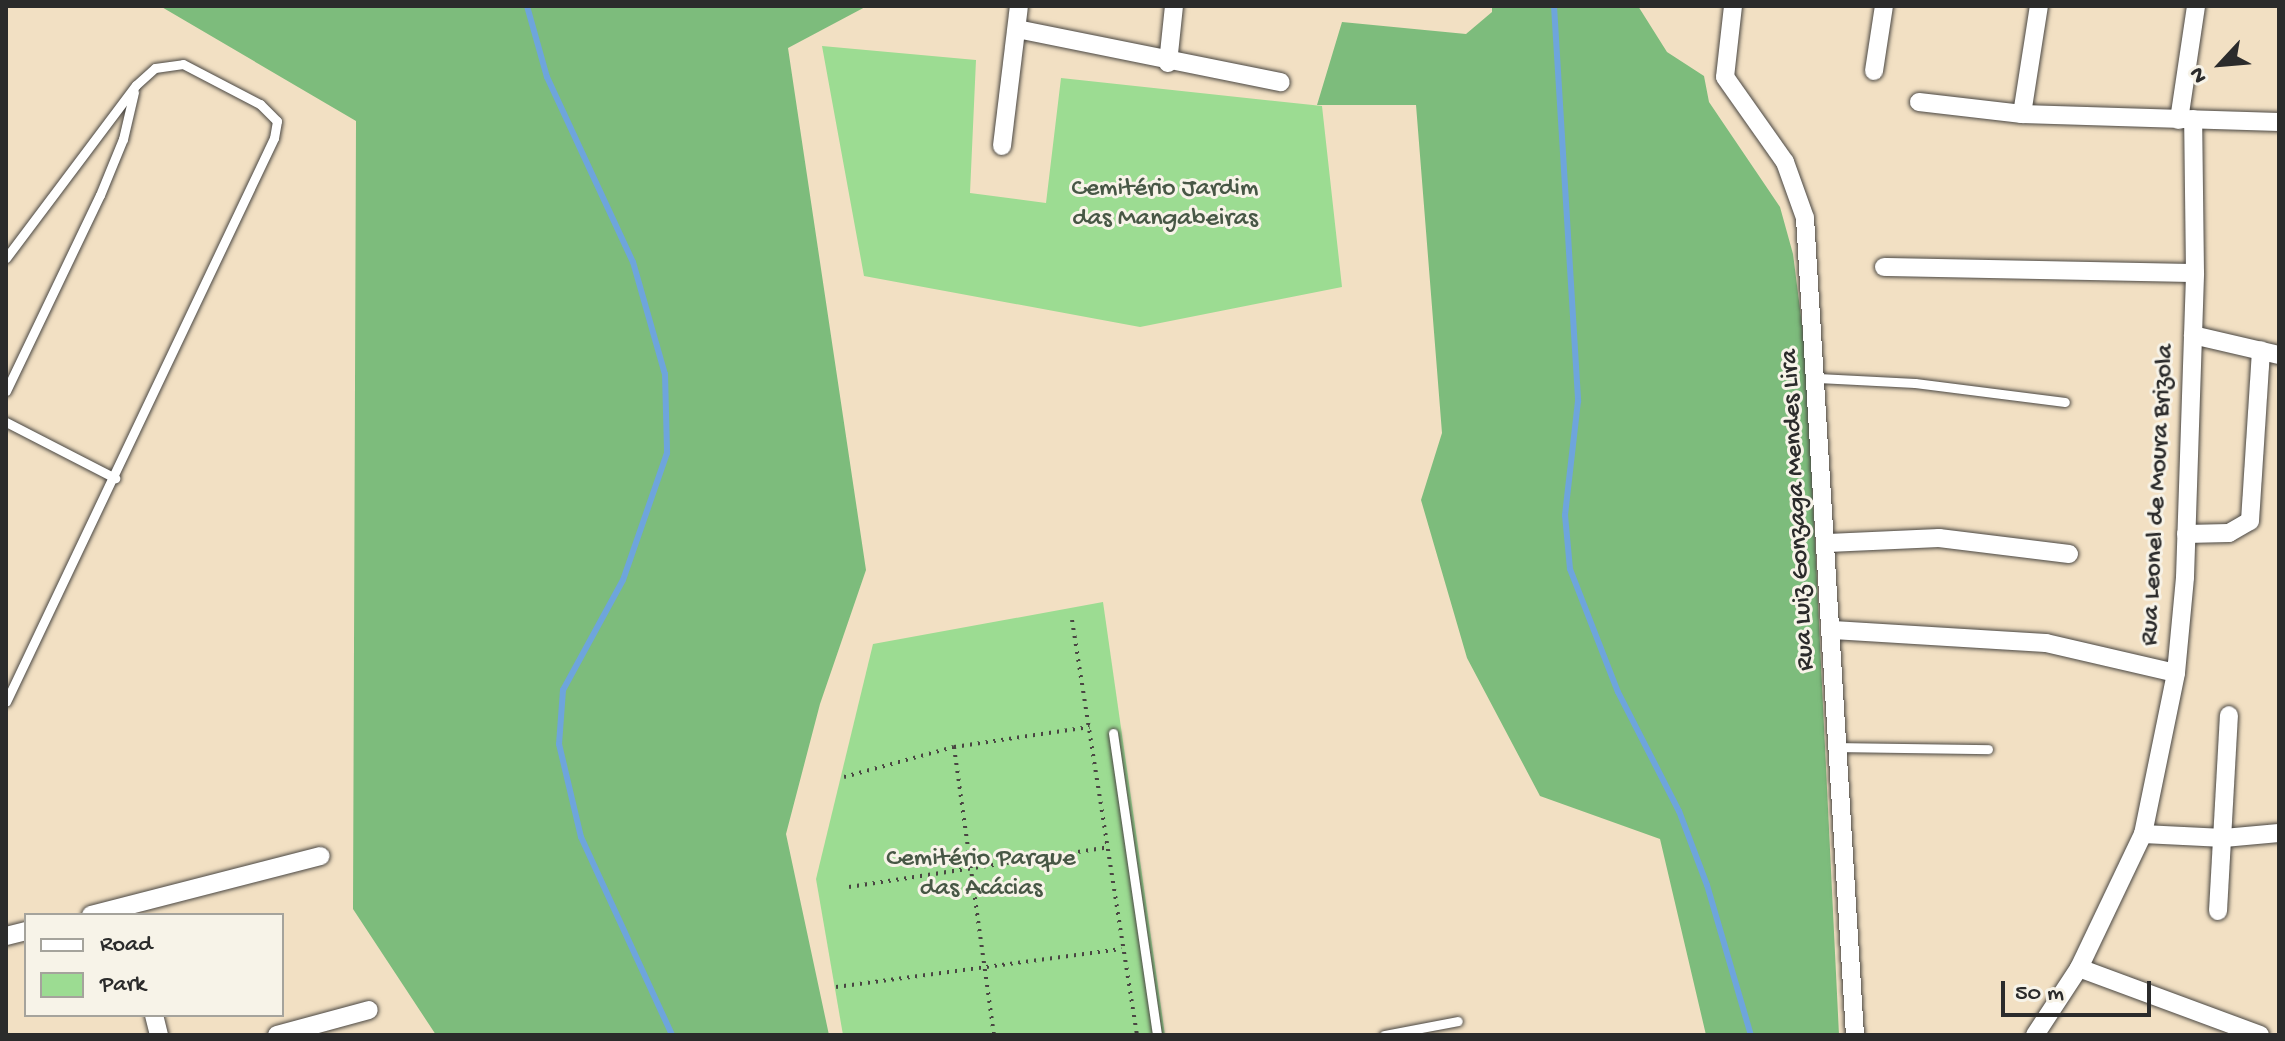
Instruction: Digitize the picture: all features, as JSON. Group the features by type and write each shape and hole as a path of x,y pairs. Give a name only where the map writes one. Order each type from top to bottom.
{"street":[{"path":"1002,146 1019,6"},
{"path":"1168,63 1174,6"},
{"name":"Rua Luiz Gonzaga Mendes Lira","path":"1733,6 1725,77 1797,188 1805,218 1818,378 1855,1035"},
{"path":"1874,71 1884,6"},
{"path":"2022,114 2039,6"},
{"name":"Rua Leonel de Moura Brizola","path":"2035,1035 2079,968 2143,834 2176,673 2186,534 2195,273 2186,119 2196,6"},
{"path":"1017,29 1168,63 1281,82"},
{"path":"1919,102 2022,114 2279,122"},
{"path":"1884,267 2195,273"},
{"path":"2186,534 2244,527 2253,511 2270,353 2193,335"},
{"path":"1828,543 1939,538 2069,554"},
{"path":"1833,630 2046,643 2176,673"},
{"path":"2218,911 2229,715"},
{"path":"2143,834 2224,838 2279,833"},
{"path":"127,911 321,856"},
{"path":"2079,968 2260,1035"},
{"path":"277,1035 369,1010"}],"lane":[{"path":"6,258 136,85 164,64 183,64 268,110 277,130 115,478 6,702"},
{"path":"6,391 100,195 123,139 136,85"},
{"path":"1818,378 1915,383 2065,402"},
{"path":"6,422 115,478"},
{"path":"1113,733 1157,1035"},
{"path":"1837,747 1988,749"},
{"path":"1384,1035 1458,1021"}],"path":[{"path":"1072,620 1090,727 1105,848 1137,1035"},
{"path":"844,777 954,747 1090,727"},
{"path":"954,747 968,871 994,1035"},
{"path":"849,887 1105,848"},
{"path":"836,987 1121,949"}],"green space":[{"path":"160,6 867,6 788,48 866,570 820,704 786,834 829,1035 436,1035 353,909 356,121"},
{"path":"1492,6 1638,6 1667,52 1704,76 1709,102 1780,207 1793,254 1806,356 1839,1035 1706,1035 1660,839 1540,796 1467,658 1421,500 1442,433 1416,105 1317,105 1342,22 1466,34 1492,12"},
{"name":"Cemitério Jardim das Mangabeiras","path":"822,46 976,60 970,193 1046,203 1061,78 1322,106 1342,287 1140,327 864,276"},
{"name":"Cemitério Parque das Acácias","path":"1103,602 1165,1035 843,1035 816,879 873,644"}],"waterway":[{"path":"527,6 547,77 633,262 665,374 667,453 623,580 563,690 559,744 581,837 672,1035"},
{"path":"1554,6 1578,401 1565,515 1570,569 1618,692 1679,811 1707,885 1751,1035"}]}
